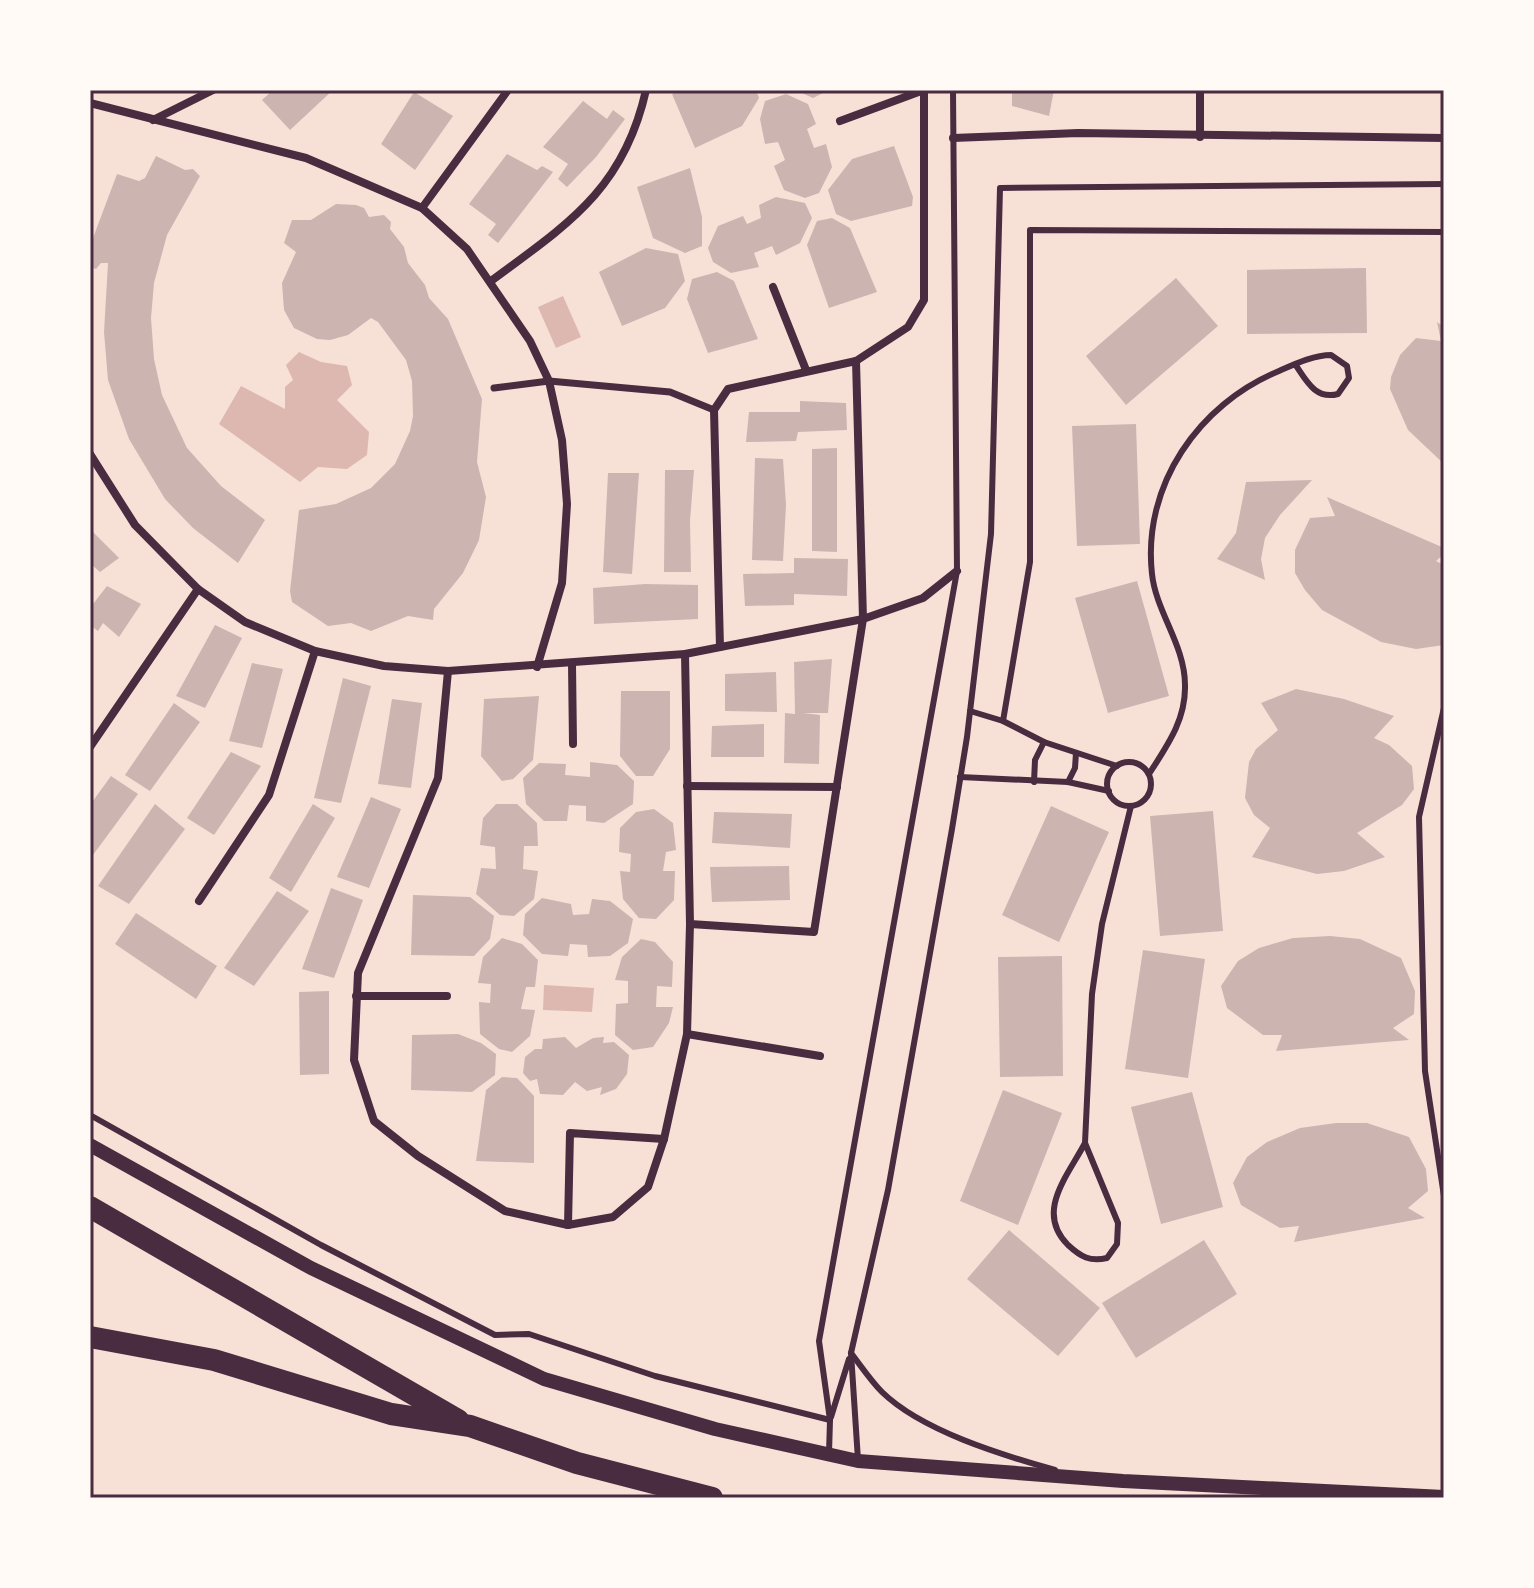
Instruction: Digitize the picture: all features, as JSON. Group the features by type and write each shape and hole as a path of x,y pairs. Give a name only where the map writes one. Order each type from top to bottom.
{"highway":[{"path":"90,1207 470,1426"},
{"path":"90,1337 214,1360 391,1414 470,1426 577,1463 712,1498"}],"street":[{"path":"152,120 213,90"},
{"path":"422,208 508,90"},
{"path":"491,281 559,230 612,178 640,118 646,90"},
{"path":"720,647 714,410 728,389 856,361 908,327 924,300 924,90 840,121"},
{"path":"1200,90 1200,137"},
{"path":"90,103 306,158 422,208 467,249 530,341 549,381 562,440 567,504 562,583 537,667"},
{"path":"953,138 1078,133 1444,138"},
{"path":"773,287 806,370"},
{"path":"690,924 814,932 863,619 856,361"},
{"path":"494,388 549,381 670,392 714,410"},
{"path":"90,454 135,525 198,589 245,622 315,651 384,666 448,671 685,654 863,619 923,598 957,571"},
{"path":"90,747 198,589"},
{"path":"199,901 269,795 315,651"},
{"path":"448,671 438,778 358,973 354,1060 374,1121 418,1156 505,1211 568,1225 613,1217 648,1187 664,1139 687,1034 690,924 685,654"},
{"path":"572,664 573,744"},
{"path":"687,786 837,787"},
{"path":"356,996 447,996"},
{"path":"687,1034 820,1056"},
{"path":"568,1225 570,1133 664,1139"},
{"path":"90,1145 311,1268 544,1379 715,1429 858,1461 1444,1497"}],"lane":[{"path":"828,1456 830,1420 819,1341 957,571 953,90"},
{"path":"830,1420 851,1353 888,1190 970,711 991,534 1000,188 1444,184"},
{"path":"1003,721 1030,562 1030,230 1444,232"},
{"path":"1085,1143 1118,1223 1117,1244 1107,1258 1093,1261 1077,1254 1057,1234 1051,1217 1057,1197 1085,1143 1092,994 1102,924 1131,806 1149,795 1149,774 1176,730 1185,685 1182,661 1152,576 1153,524 1166,479 1188,440 1220,404 1258,379 1295,364 1325,355 1338,356 1349,372 1347,384 1338,394 1324,395 1312,388 1295,364"},
{"path":"1444,708 1419,817 1425,1071 1444,1196"},
{"path":"970,711 1003,721 1044,742 1117,766 1138,764 1149,774"},
{"path":"1034,782 1035,760 1044,742"},
{"path":"1068,782 1075,768 1076,753"},
{"path":"1117,766 1109,777 1109,791 1117,802 1131,806"},
{"path":"960,777 1068,782 1109,791"},
{"path":"90,1115 321,1245 495,1335 529,1334 655,1376 830,1420"},
{"path":"851,1353 858,1461"},
{"path":"851,1353 883,1393 936,1427 997,1453 1074,1476"}],"shaded area":[{"path":"563,296 581,337 556,348 538,307"},
{"path":"299,352 321,362 347,366 352,385 337,400 369,432 367,455 347,469 318,467 300,482 219,424 241,386 285,409 285,387 293,380 286,365"},
{"path":"544,985 594,988 592,1012 543,1010"}],"building":[{"path":"273,90 333,90 290,130 262,100"},
{"path":"682,90 756,90 759,98 742,126 695,148 672,94"},
{"path":"795,90 829,90 813,98"},
{"path":"1012,90 1054,90 1049,116 1012,106"},
{"path":"414,92 453,116 415,170 381,144"},
{"path":"786,94 808,104 816,124 807,129 814,148 826,144 832,167 819,193 805,198 784,190 774,166 785,160 778,142 765,144 760,119 765,101"},
{"path":"583,101 607,119 613,110 625,119 596,157 567,187 558,179 568,164 543,147"},
{"path":"894,146 913,197 912,206 851,221 836,214 828,190 852,159"},
{"path":"507,154 537,170 542,166 553,172 498,243 488,235 496,224 469,204"},
{"path":"156,156 185,170 193,169 200,176 167,235 154,283 151,318 154,359 162,395 187,448 221,486 265,520 238,563 193,528 165,499 129,439 108,380 104,332 108,263 101,263 96,269 90,267 90,246 117,174 139,181 145,178"},
{"path":"690,168 702,217 702,246 685,253 653,238 637,187"},
{"path":"776,197 805,203 812,218 800,243 776,255 772,246 754,253 759,267 731,273 713,262 708,248 718,226 743,216 747,224 761,218 759,205"},
{"path":"336,204 356,205 364,208 369,217 384,215 391,222 390,229 404,247 408,263 425,285 429,298 448,319 482,399 477,462 486,497 479,540 463,573 434,609 433,620 408,616 371,631 351,623 328,626 292,602 290,591 299,510 336,504 371,488 395,464 410,431 413,416 412,381 406,360 378,322 371,318 348,335 330,340 317,339 294,328 284,310 282,283 296,252 284,243 292,220 311,220"},
{"path":"832,218 850,228 877,292 829,308 807,245 817,221"},
{"path":"646,248 678,254 685,281 665,308 622,326 599,272"},
{"path":"1366,268 1367,333 1247,334 1247,270"},
{"path":"717,272 734,281 758,339 708,353 687,299 692,279"},
{"path":"1176,278 1218,326 1126,405 1086,356"},
{"path":"1437,322 1444,327 1444,464 1408,430 1390,389 1391,377 1400,355 1416,338 1441,341"},
{"path":"800,401 846,403 847,430 798,432 796,441 746,442 749,412 800,412"},
{"path":"1136,424 1140,544 1077,546 1072,426"},
{"path":"837,448 837,552 812,551 812,449"},
{"path":"755,458 783,459 786,505 783,561 752,560"},
{"path":"665,470 694,470 690,521 691,572 664,572"},
{"path":"608,473 639,473 632,574 603,572"},
{"path":"1312,480 1280,515 1265,538 1261,559 1265,580 1217,559 1236,533 1246,482"},
{"path":"1327,497 1444,548 1444,554 1436,561 1444,565 1444,645 1416,649 1381,642 1322,610 1305,590 1295,573 1295,550 1310,518 1335,516"},
{"path":"92,531 119,558 100,572 92,565 90,568"},
{"path":"794,558 848,559 847,596 794,594 794,605 745,606 743,574 794,573"},
{"path":"1137,581 1169,696 1108,713 1075,598"},
{"path":"645,584 698,585 698,619 594,624 593,588"},
{"path":"107,586 141,604 119,637 103,623 98,631 90,625 90,608"},
{"path":"215,625 242,638 205,708 176,696"},
{"path":"832,659 828,713 803,713 820,715 819,764 784,763 785,713 795,714 794,662"},
{"path":"252,663 283,669 262,748 229,741"},
{"path":"776,672 777,712 725,711 725,674"},
{"path":"343,678 371,686 341,803 314,798"},
{"path":"1296,689 1344,699 1394,716 1374,738 1389,745 1412,766 1414,789 1402,805 1357,833 1385,857 1344,871 1317,874 1252,857 1270,828 1254,815 1245,798 1249,762 1256,749 1278,730 1261,703"},
{"path":"621,691 670,691 670,749 653,776 636,776 620,756"},
{"path":"539,696 533,760 513,779 502,781 481,756 484,699"},
{"path":"392,699 422,703 411,788 378,784"},
{"path":"174,703 200,722 150,791 125,775"},
{"path":"764,724 764,757 711,757 712,726"},
{"path":"231,752 261,766 214,835 187,818"},
{"path":"590,762 617,765 634,781 633,804 604,823 586,821 586,806 569,805 567,821 544,821 526,804 523,778 539,763 566,764 565,775 590,777"},
{"path":"111,776 138,794 90,859 90,805"},
{"path":"371,797 401,809 369,888 337,877"},
{"path":"155,804 185,829 129,904 98,886"},
{"path":"313,804 335,818 291,892 269,878"},
{"path":"496,804 517,804 537,823 538,846 524,846 523,869 538,871 534,899 514,916 500,915 476,894 481,868 496,869 495,847 480,845 483,818"},
{"path":"1051,806 1109,832 1059,942 1002,915"},
{"path":"654,809 673,823 676,850 666,852 663,871 675,871 674,900 656,919 639,918 623,899 620,871 630,872 631,854 619,852 620,828 636,812"},
{"path":"1213,811 1223,931 1160,936 1150,816"},
{"path":"714,812 792,814 790,848 712,843"},
{"path":"789,866 790,900 712,902 710,867"},
{"path":"331,888 363,900 334,978 302,969"},
{"path":"277,891 309,911 254,986 224,968"},
{"path":"413,895 470,897 494,916 490,939 474,956 411,955"},
{"path":"542,898 571,904 573,915 589,914 592,899 610,901 633,919 628,943 610,956 588,957 587,945 570,944 568,956 542,954 523,935 525,914"},
{"path":"136,913 217,966 196,999 115,944"},
{"path":"1330,936 1360,939 1401,958 1415,991 1414,1014 1393,1028 1409,1040 1276,1051 1282,1035 1263,1035 1227,1008 1221,986 1238,961 1259,948 1293,938"},
{"path":"502,938 522,944 538,960 535,987 526,987 521,1009 535,1010 530,1036 512,1052 499,1049 480,1034 479,1002 490,1003 491,984 478,983 483,957"},
{"path":"641,939 655,942 673,962 672,987 657,986 656,1007 673,1007 669,1023 653,1047 633,1050 615,1035 616,1004 628,1003 628,981 615,980 622,957"},
{"path":"1143,950 1205,959 1188,1078 1125,1069"},
{"path":"1062,956 1063,1076 1000,1077 998,957"},
{"path":"329,991 329,1074 300,1075 299,992"},
{"path":"458,1034 481,1043 496,1054 495,1075 472,1092 411,1090 412,1035"},
{"path":"565,1037 576,1048 593,1038 604,1037 603,1043 614,1042 629,1055 627,1074 616,1089 600,1095 602,1087 587,1091 575,1082 563,1095 540,1094 537,1079 530,1081 523,1073 525,1057 535,1049 542,1049 543,1039"},
{"path":"502,1077 517,1078 534,1096 534,1163 476,1161 486,1090"},
{"path":"1003,1090 1062,1113 1018,1225 960,1201"},
{"path":"1192,1092 1223,1207 1161,1224 1131,1107"},
{"path":"1367,1123 1409,1137 1426,1169 1428,1191 1408,1208 1425,1218 1294,1242 1299,1226 1280,1228 1241,1205 1233,1183 1247,1157 1267,1142 1300,1128"},
{"path":"1009,1230 1100,1308 1058,1356 967,1279"},
{"path":"1204,1240 1237,1294 1136,1358 1102,1303"}]}
